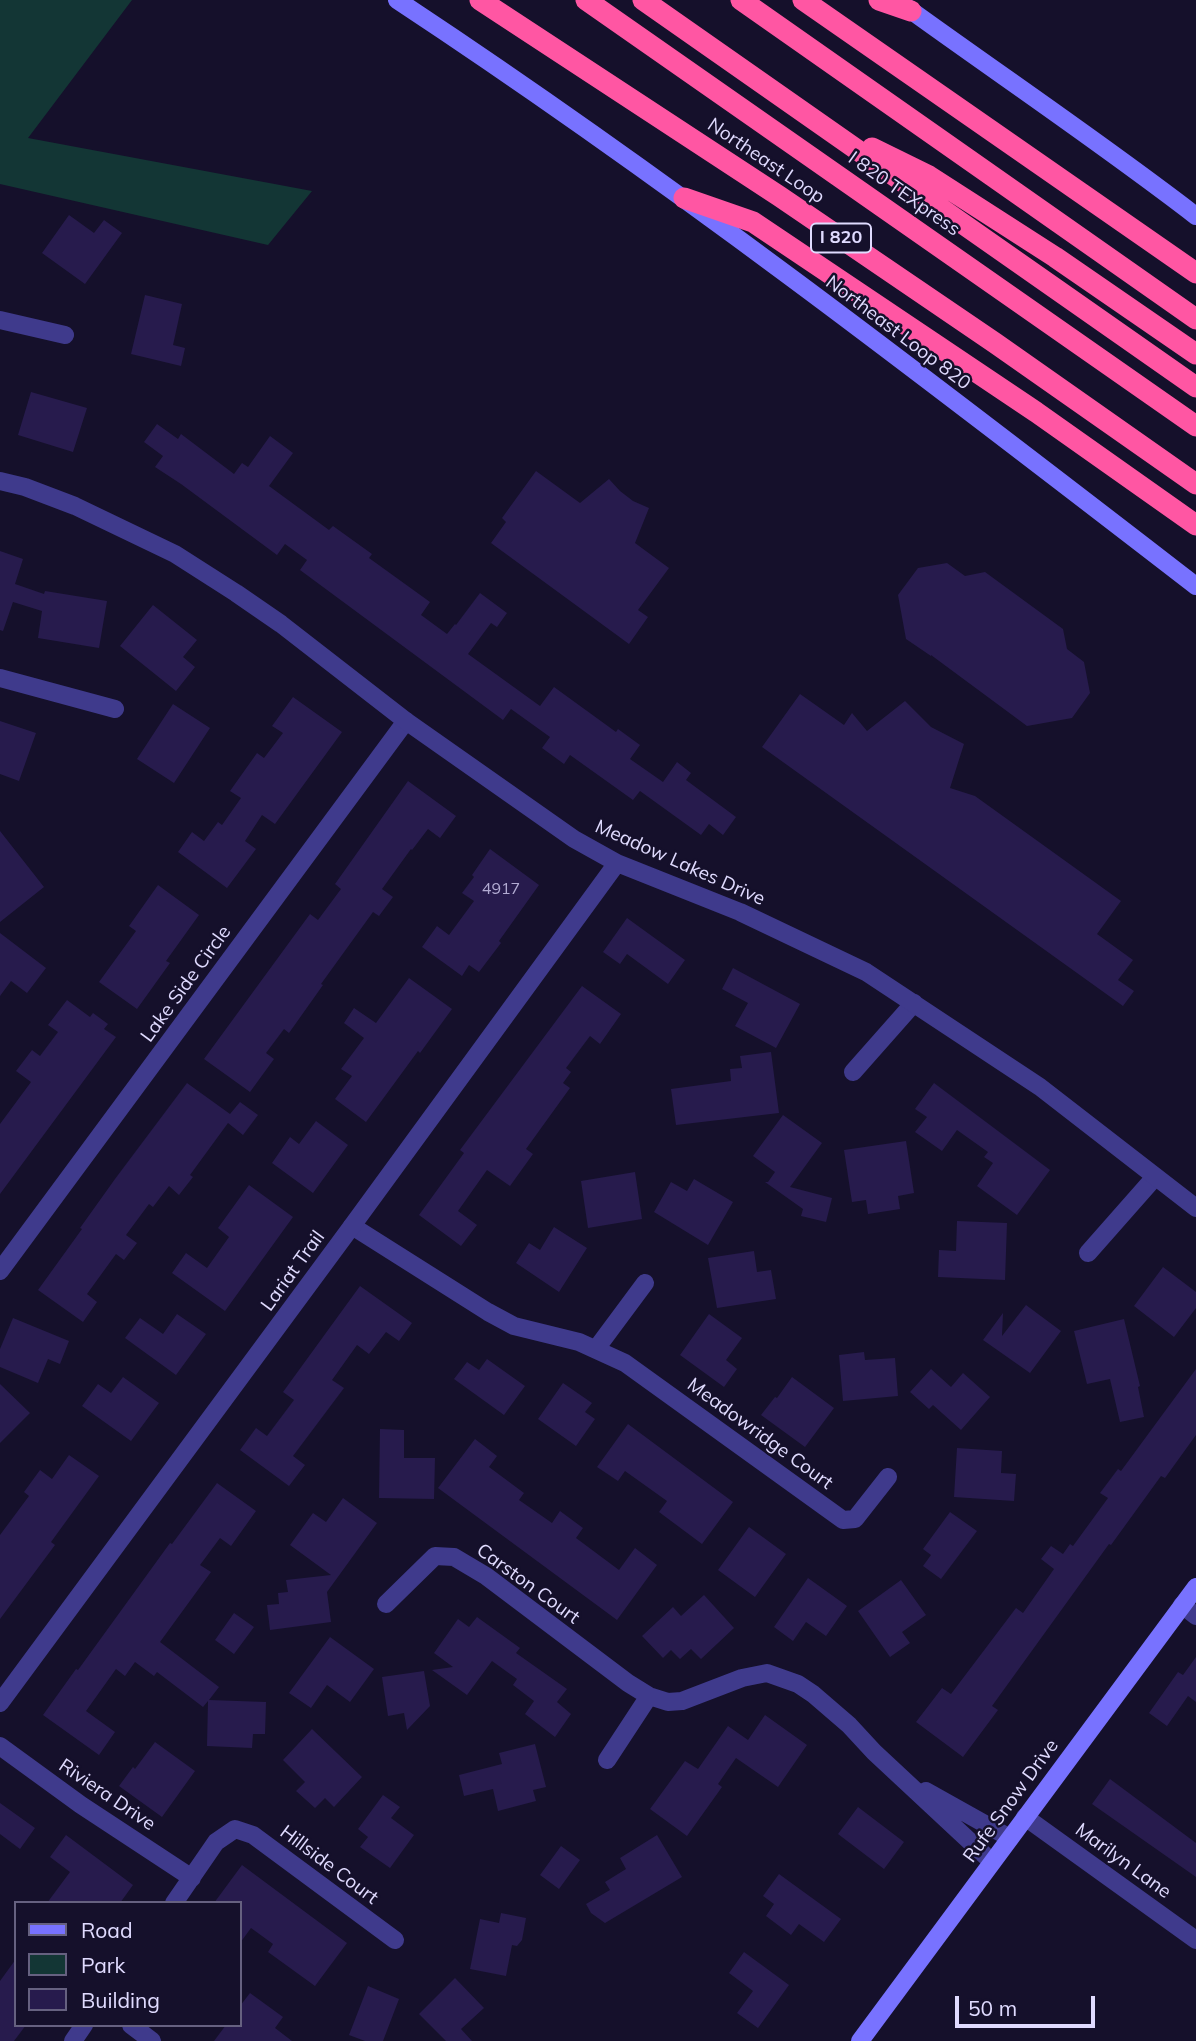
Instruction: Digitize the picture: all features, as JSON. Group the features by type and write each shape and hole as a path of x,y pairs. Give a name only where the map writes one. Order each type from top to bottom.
{"highway":[{"name":"Northeast Loop","path":"480,0 779,196 1196,484"},
{"name":"I 820 TEXpress","path":"586,0 1196,426"},
{"name":"I 820 TEXpress","path":"643,0 1196,387"},
{"path":"741,0 1196,319"},
{"path":"803,0 1196,273"},
{"path":"879,0 904,5"},
{"path":"813,120 929,176 1055,257 1196,354"},
{"path":"684,198 753,222 1036,412 1196,525"}],"main road":[{"name":"Northeast Loop 820","path":"397,0 684,198 1196,586"},
{"path":"904,5 1115,154 1196,216"},
{"name":"Rufe Snow Drive","path":"860,2041 1026,1817 1189,1610 1196,1587"}],"street":[{"path":"0,320 65,335"},
{"name":"Meadow Lakes Drive","path":"0,481 25,487 75,506 175,554 281,624 406,721 574,839 617,863 740,912 866,972 1040,1087 1196,1208"},
{"path":"0,678 115,709"},
{"name":"Lake Side Circle","path":"0,1272 406,721"},
{"name":"Lariat Trail","path":"0,1703 617,863"},
{"path":"853,1072 914,1003"},
{"path":"1088,1253 1155,1177"},
{"name":"Meadowridge Court","path":"352,1226 514,1326 579,1342 625,1363 843,1520 855,1519 888,1477"},
{"path":"596,1349 645,1283"},
{"name":"Carston Court","path":"386,1604 435,1556 454,1557 485,1576 649,1696 668,1702 682,1701 742,1678 767,1673 798,1684 849,1725 899,1776 992,1862"},
{"path":"607,1760 649,1696"},
{"name":"Riviera Drive","path":"0,1746 81,1805 192,1878"},
{"name":"Carston Court","path":"899,1776 1010,1838"},
{"name":"Marilyn Lane","path":"1026,1817 1196,1940"},
{"name":"Hillside Court","path":"192,1878 216,1842 235,1829 253,1835 395,1940"},
{"path":"175,1901 192,1878"},
{"path":"134,2027 152,2041"}],"green space":[{"path":"0,0 132,0 28,138 312,191 268,245 0,184"}],"building":[{"path":"69,215 94,233 104,220 122,233 85,284 42,253"},
{"path":"145,295 182,304 173,345 185,348 181,366 131,354"},
{"path":"31,392 87,408 73,452 18,435"},
{"path":"157,424 178,439 181,434 234,474 242,463 248,467 270,436 293,453 269,486 329,530 333,526 372,554 369,558 430,602 421,615 447,634 480,593 507,613 497,627 491,623 468,654 540,706 554,687 616,732 618,729 640,745 630,759 663,782 677,762 691,773 686,780 736,817 723,835 709,824 701,835 640,791 633,800 570,755 564,764 542,748 550,737 511,709 503,720 300,570 307,560 285,544 277,555 155,467 163,456 144,442"},
{"path":"536,471 580,503 609,479 633,501 649,508 635,543 669,568 638,610 648,617 629,644 491,543 506,522 502,518"},
{"path":"0,551 23,559 15,584 44,594 45,591 107,601 99,648 38,638 42,611 13,602 3,631 0,630"},
{"path":"947,563 965,576 985,572 1063,629 1067,649 1084,662 1090,693 1072,718 1027,726 906,639 898,595 918,568"},
{"path":"153,605 197,640 183,657 195,667 176,691 120,646"},
{"path":"800,694 844,725 852,713 867,731 905,701 931,727 964,744 950,788 975,796 1121,901 1097,934 1133,960 1118,980 1134,991 1123,1006 762,747"},
{"path":"293,697 342,732 275,824 262,815 245,841 256,849 227,888 178,852 192,832 204,841 218,822 222,825 241,798 230,791 257,753 264,758 283,733 272,726"},
{"path":"173,704 210,728 174,783 137,759"},
{"path":"0,721 36,733 19,781 0,774"},
{"path":"408,781 456,816 440,838 428,829 411,849 382,889 393,897 379,916 373,912 289,1033 284,1029 266,1053 274,1059 250,1092 204,1059 310,914 318,920 341,889 335,884"},
{"path":"0,831 44,887 0,922"},
{"path":"490,849 539,885 479,972 469,965 462,976 422,947 437,926 449,935 474,901 462,893"},
{"path":"158,885 199,915 166,961 170,963 137,1009 99,982 136,931 129,926"},
{"path":"627,918 685,960 668,984 627,954 620,964 603,952"},
{"path":"0,933 46,968 27,993 11,981 0,996"},
{"path":"733,968 800,1004 776,1048 735,1026 748,1003 722,989"},
{"path":"409,978 452,1009 366,1122 335,1099 352,1076 341,1069 364,1038 344,1023 354,1008 376,1023"},
{"path":"582,986 621,1014 600,1044 590,1036 566,1068 571,1072 563,1083 570,1088 526,1149 533,1154 510,1186 487,1170 458,1211 477,1225 461,1246 419,1215 464,1153 460,1150"},
{"path":"67,1000 90,1017 93,1013 108,1024 104,1029 116,1037 0,1194 0,1124 31,1082 16,1071 32,1050 40,1056 58,1032 48,1025"},
{"path":"771,1052 779,1113 676,1125 671,1089 731,1081 730,1069 742,1068 740,1056"},
{"path":"187,1083 230,1114 240,1102 258,1115 243,1135 228,1123 190,1175 193,1177 179,1195 169,1186 153,1207 149,1204 126,1235 137,1243 124,1260 116,1254 87,1294 97,1302 83,1322 38,1290 115,1179"},
{"path":"934,1083 1050,1170 1017,1215 977,1186 993,1163 984,1157 988,1152 957,1130 942,1151 915,1132 927,1117 915,1109"},
{"path":"783,1115 822,1143 790,1187 832,1198 826,1222 801,1216 803,1209 765,1182 768,1182 775,1172 753,1156"},
{"path":"316,1121 348,1145 313,1193 272,1163 290,1137 299,1144"},
{"path":"906,1141 914,1193 898,1196 900,1209 868,1214 866,1200 852,1202 844,1150"},
{"path":"635,1172 642,1219 588,1228 581,1181"},
{"path":"694,1179 733,1202 708,1245 654,1212 671,1182 687,1191"},
{"path":"249,1185 293,1217 225,1311 172,1273 186,1253 207,1268 229,1237 218,1228"},
{"path":"957,1221 1007,1223 1005,1280 938,1277 939,1250 956,1251"},
{"path":"554,1227 587,1248 559,1292 516,1263 529,1243 540,1250"},
{"path":"754,1251 757,1272 771,1270 776,1299 717,1308 708,1258"},
{"path":"1163,1267 1196,1292 1196,1308 1174,1337 1134,1306"},
{"path":"360,1286 412,1323 399,1341 386,1332 369,1354 357,1345 332,1380 344,1388 293,1456 305,1465 289,1486 240,1450 256,1428 267,1436 294,1400 283,1392"},
{"path":"1026,1305 1061,1331 1030,1373 983,1340 1003,1313 1002,1336"},
{"path":"177,1314 206,1334 176,1375 125,1338 140,1318 163,1334"},
{"path":"709,1314 742,1338 726,1360 737,1369 724,1387 680,1355"},
{"path":"13,1318 69,1341 60,1364 48,1359 38,1383 0,1367 0,1349"},
{"path":"1124,1319 1140,1386 1138,1387 1144,1417 1120,1422 1110,1379 1087,1384 1074,1331"},
{"path":"864,1352 865,1360 895,1358 898,1396 843,1401 839,1355"},
{"path":"487,1359 525,1386 504,1415 454,1379 467,1362 479,1370"},
{"path":"931,1369 951,1387 963,1373 990,1397 961,1430 933,1405 929,1409 910,1392"},
{"path":"1196,1369 1196,1435 1165,1478 1161,1476 1111,1545 1109,1544 992,1706 998,1710 963,1757 916,1722 942,1688 951,1694 1016,1608 1023,1613 1054,1569 1041,1559 1051,1546 1063,1554 1070,1544 1073,1546 1108,1498 1100,1493 1118,1469 1121,1471"},
{"path":"123,1377 159,1403 131,1441 82,1406 98,1384 111,1393"},
{"path":"792,1377 834,1408 805,1447 761,1415"},
{"path":"563,1383 592,1403 585,1412 595,1419 576,1446 538,1419"},
{"path":"0,1384 30,1413 0,1443"},
{"path":"628,1424 733,1502 702,1544 659,1512 667,1501 625,1471 618,1481 597,1467"},
{"path":"380,1429 404,1430 404,1458 435,1458 434,1499 379,1498"},
{"path":"475,1439 497,1456 489,1467 524,1493 519,1500 552,1523 560,1511 583,1528 576,1538 619,1570 635,1548 657,1565 617,1620 438,1488"},
{"path":"957,1448 1002,1451 1001,1473 1016,1474 1014,1501 954,1497"},
{"path":"69,1455 99,1476 51,1542 55,1545 0,1619 0,1535 29,1496 24,1492 40,1470 52,1479"},
{"path":"217,1483 256,1511 231,1546 220,1538 200,1565 211,1572 160,1642 219,1687 209,1700 266,1702 265,1734 253,1734 252,1748 207,1746 208,1701 203,1707 157,1672 154,1676 135,1662 125,1676 116,1669 86,1711 115,1732 99,1755 43,1715"},
{"path":"343,1498 377,1523 327,1592 331,1622 270,1630 267,1605 279,1604 278,1593 288,1592 286,1580 331,1575 290,1545 313,1513 326,1522"},
{"path":"950,1512 977,1531 941,1579 923,1566 931,1555 923,1549"},
{"path":"749,1527 786,1554 755,1597 718,1570"},
{"path":"808,1578 847,1606 826,1636 806,1622 793,1641 774,1627"},
{"path":"901,1580 926,1615 902,1632 910,1643 890,1657 858,1611"},
{"path":"704,1595 734,1628 701,1659 691,1649 680,1659 671,1650 663,1658 642,1636 673,1607 681,1616"},
{"path":"234,1613 254,1627 234,1654 215,1640"},
{"path":"477,1617 520,1648 516,1653 567,1689 557,1702 571,1714 555,1737 525,1714 534,1701 513,1685 517,1679 492,1661 467,1695 432,1670 453,1667 434,1653 458,1619 469,1627"},
{"path":"330,1637 374,1669 350,1702 327,1685 311,1708 289,1693"},
{"path":"1196,1657 1196,1702 1188,1696 1167,1726 1149,1713 1178,1672 1183,1675"},
{"path":"424,1671 430,1706 407,1730 404,1713 388,1716 382,1677"},
{"path":"765,1715 807,1745 778,1787 736,1758 718,1784 722,1787 687,1836 650,1809 685,1761 698,1769 728,1726 748,1740"},
{"path":"312,1729 362,1777 334,1807 325,1798 315,1808 296,1791 305,1782 283,1760"},
{"path":"155,1742 195,1771 162,1817 119,1786"},
{"path":"535,1744 546,1787 533,1790 536,1801 498,1811 493,1789 464,1796 459,1775 502,1764 499,1753"},
{"path":"1110,1779 1196,1843 1196,1877 1092,1804"},
{"path":"383,1795 400,1807 391,1818 414,1835 390,1868 360,1847 368,1837 358,1829"},
{"path":"0,1803 35,1828 20,1849 0,1834"},
{"path":"858,1807 904,1842 884,1869 838,1834"},
{"path":"66,1835 133,1885 121,1901 48,1901 70,1872 50,1857"},
{"path":"657,1835 682,1877 605,1923 591,1913 586,1904 610,1890 605,1882 626,1869 620,1858"},
{"path":"561,1846 580,1860 559,1889 540,1875"},
{"path":"242,1865 347,1943 315,1986 268,1952 273,1944 251,1928 242,1940 242,1901 215,1901"},
{"path":"779,1874 841,1919 824,1942 799,1924 791,1935 766,1916 774,1904 763,1896"},
{"path":"501,1913 526,1918 522,1940 517,1946 512,1945 506,1976 470,1969 480,1919 499,1923"},
{"path":"744,1952 789,1985 758,2028 737,2013 753,1991 729,1973"},
{"path":"14,1962 14,2027 24,2027 14,2041 0,2041 0,1981"},
{"path":"455,1978 484,2008 461,2029 472,2041 446,2041 419,2014"},
{"path":"368,1986 399,1999 383,2041 365,2041 349,2035"},
{"path":"250,1993 283,2017 275,2028 292,2041 214,2041 224,2027 242,2027 242,2003"}]}
